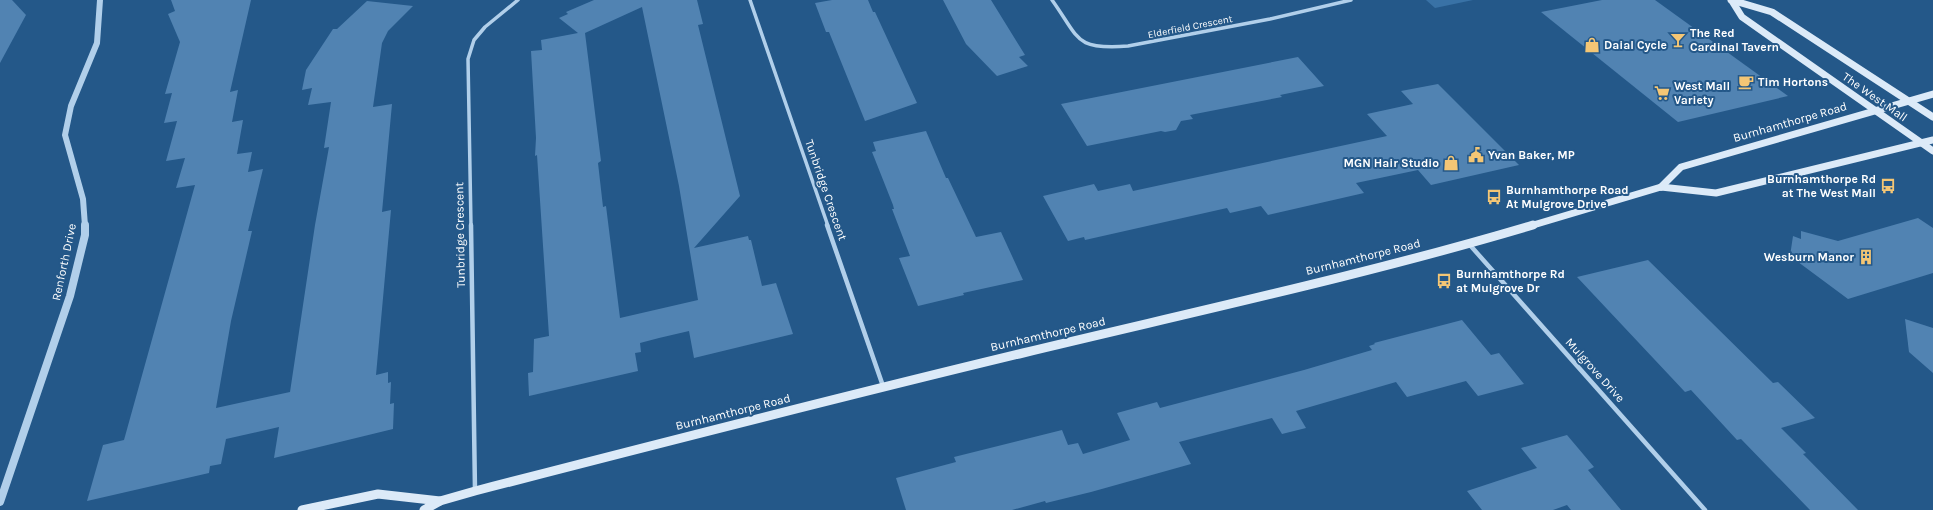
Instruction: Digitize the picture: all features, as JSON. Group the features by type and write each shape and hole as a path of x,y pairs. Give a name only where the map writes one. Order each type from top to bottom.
{"main road":[{"name":"The West Mall","path":"1731,0 1772,12 1933,118"},
{"name":"The West Mall","path":"1731,0 1742,17 1933,151"},
{"name":"Burnhamthorpe Road","path":"1662,187 1681,167 1933,94"},
{"name":"Burnhamthorpe Road","path":"424,510 440,501 475,491 883,387 1287,290 1469,244 1662,187 1716,193 1933,140"},
{"name":"Burnhamthorpe Road","path":"302,510 378,494 440,501"}],"street":[{"name":"Renforth Drive","path":"0,502 70,296 85,235 83,199 65,134 71,106 97,43 100,0"},
{"name":"Tunbridge Crescent","path":"475,491 468,59 474,40 485,27 518,0"},
{"name":"Tunbridge Crescent","path":"750,0 883,387"},
{"name":"Elderfield Crescent","path":"1052,0 1080,41 1088,45 1110,47 1128,46 1270,19 1352,0"},
{"name":"Mulgrove Drive","path":"1469,244 1705,510"}],"shaded area":[{"path":"1426,0 1473,0 1435,8"}],"building":[{"path":"0,0 12,0 26,15 0,63"},
{"path":"171,0 251,0 230,92 238,90 232,122 243,120 237,154 252,152 248,172 263,169 248,231 252,231 231,321 216,408 290,392 315,225 329,147 324,148 331,102 308,105 312,88 302,90 306,70 333,29 337,29 367,1 413,6 388,31 382,43 373,107 392,104 382,212 391,210 376,375 388,372 388,383 391,382 390,404 394,403 393,429 274,458 279,427 226,439 221,464 210,466 209,473 87,501 103,445 124,440 195,185 176,188 185,158 166,161 177,121 164,123 172,93 165,94 180,42 168,14 175,11"},
{"path":"594,0 697,0 703,24 698,25 740,196 694,248 748,236 749,240 751,240 762,286 776,283 793,334 694,358 689,331 659,338 640,343 641,352 635,353 638,371 529,396 528,373 533,372 534,339 549,336 537,155 535,156 536,138 531,51 542,50 541,40 578,33 559,18 568,14 566,12","holes":["642,7 679,186 698,300 620,318 606,206 603,207 598,163 601,161 585,33"]},
{"path":"832,0 868,0 917,103 865,121 829,32 826,32 815,3"},
{"path":"943,0 991,0 1025,55 1019,57 1028,66 997,76 966,44"},
{"path":"1602,0 1655,0 1788,96 1678,122 1541,12"},
{"path":"1298,57 1324,86 1280,95 1282,97 1190,115 1193,119 1181,121 1176,130 1165,132 1161,131 1087,146 1061,104"},
{"path":"1438,84 1519,165 1431,185 1418,170 1356,183 1364,193 1268,215 1261,206 1230,213 1227,208 1085,240 1084,237 1068,241 1043,196 1094,184 1098,191 1130,184 1133,191 1387,136 1367,114 1413,104 1401,91"},
{"path":"926,131 946,178 948,178 976,237 1001,232 1023,280 963,293 964,295 918,306 899,258 910,256 892,209 894,209 893,205 872,152 876,151 873,142"},
{"name":"Wesburn Manor","path":"1918,218 1933,228 1933,273 1848,299 1790,256 1793,236 1801,239 1801,231 1838,241"},
{"path":"1648,260 1773,383 1778,382 1815,418 1781,428 1806,453 1803,454 1858,510 1810,510 1741,439 1737,440 1691,390 1685,392 1577,277"},
{"path":"1905,319 1933,328 1933,373 1909,352"},
{"path":"1462,320 1491,355 1499,353 1524,384 1478,396 1466,381 1407,397 1396,382 1296,411 1306,428 1282,434 1272,418 1179,442 1191,464 1091,492 1046,503 1045,501 1012,510 906,510 896,478 956,462 954,457 1062,430 1068,445 1078,443 1083,454 1130,440 1117,413 1157,402 1160,408 1304,370 1372,350 1369,346 1375,344 1374,343"},
{"path":"1567,435 1594,467 1588,470 1621,510 1571,510 1567,505 1553,510 1482,510 1467,491 1537,468 1521,448"}],"place":[{"name":"The Red Cardinal Tavern","path":"1678,40"},
{"name":"Daial Cycle","path":"1592,45"},
{"name":"Tim Hortons","path":"1746,82"},
{"name":"West Mall Variety","path":"1662,93"},
{"name":"Yvan Baker, MP","path":"1476,155"},
{"name":"MGN Hair Studio","path":"1451,163"},
{"name":"Burnhamthorpe Rd at The West Mall","path":"1888,186"},
{"name":"Burnhamthorpe Road At Mulgrove Drive","path":"1494,197"},
{"name":"Wesburn Manor","path":"1866,257"},
{"name":"Burnhamthorpe Rd at Mulgrove Dr","path":"1444,281"}]}
